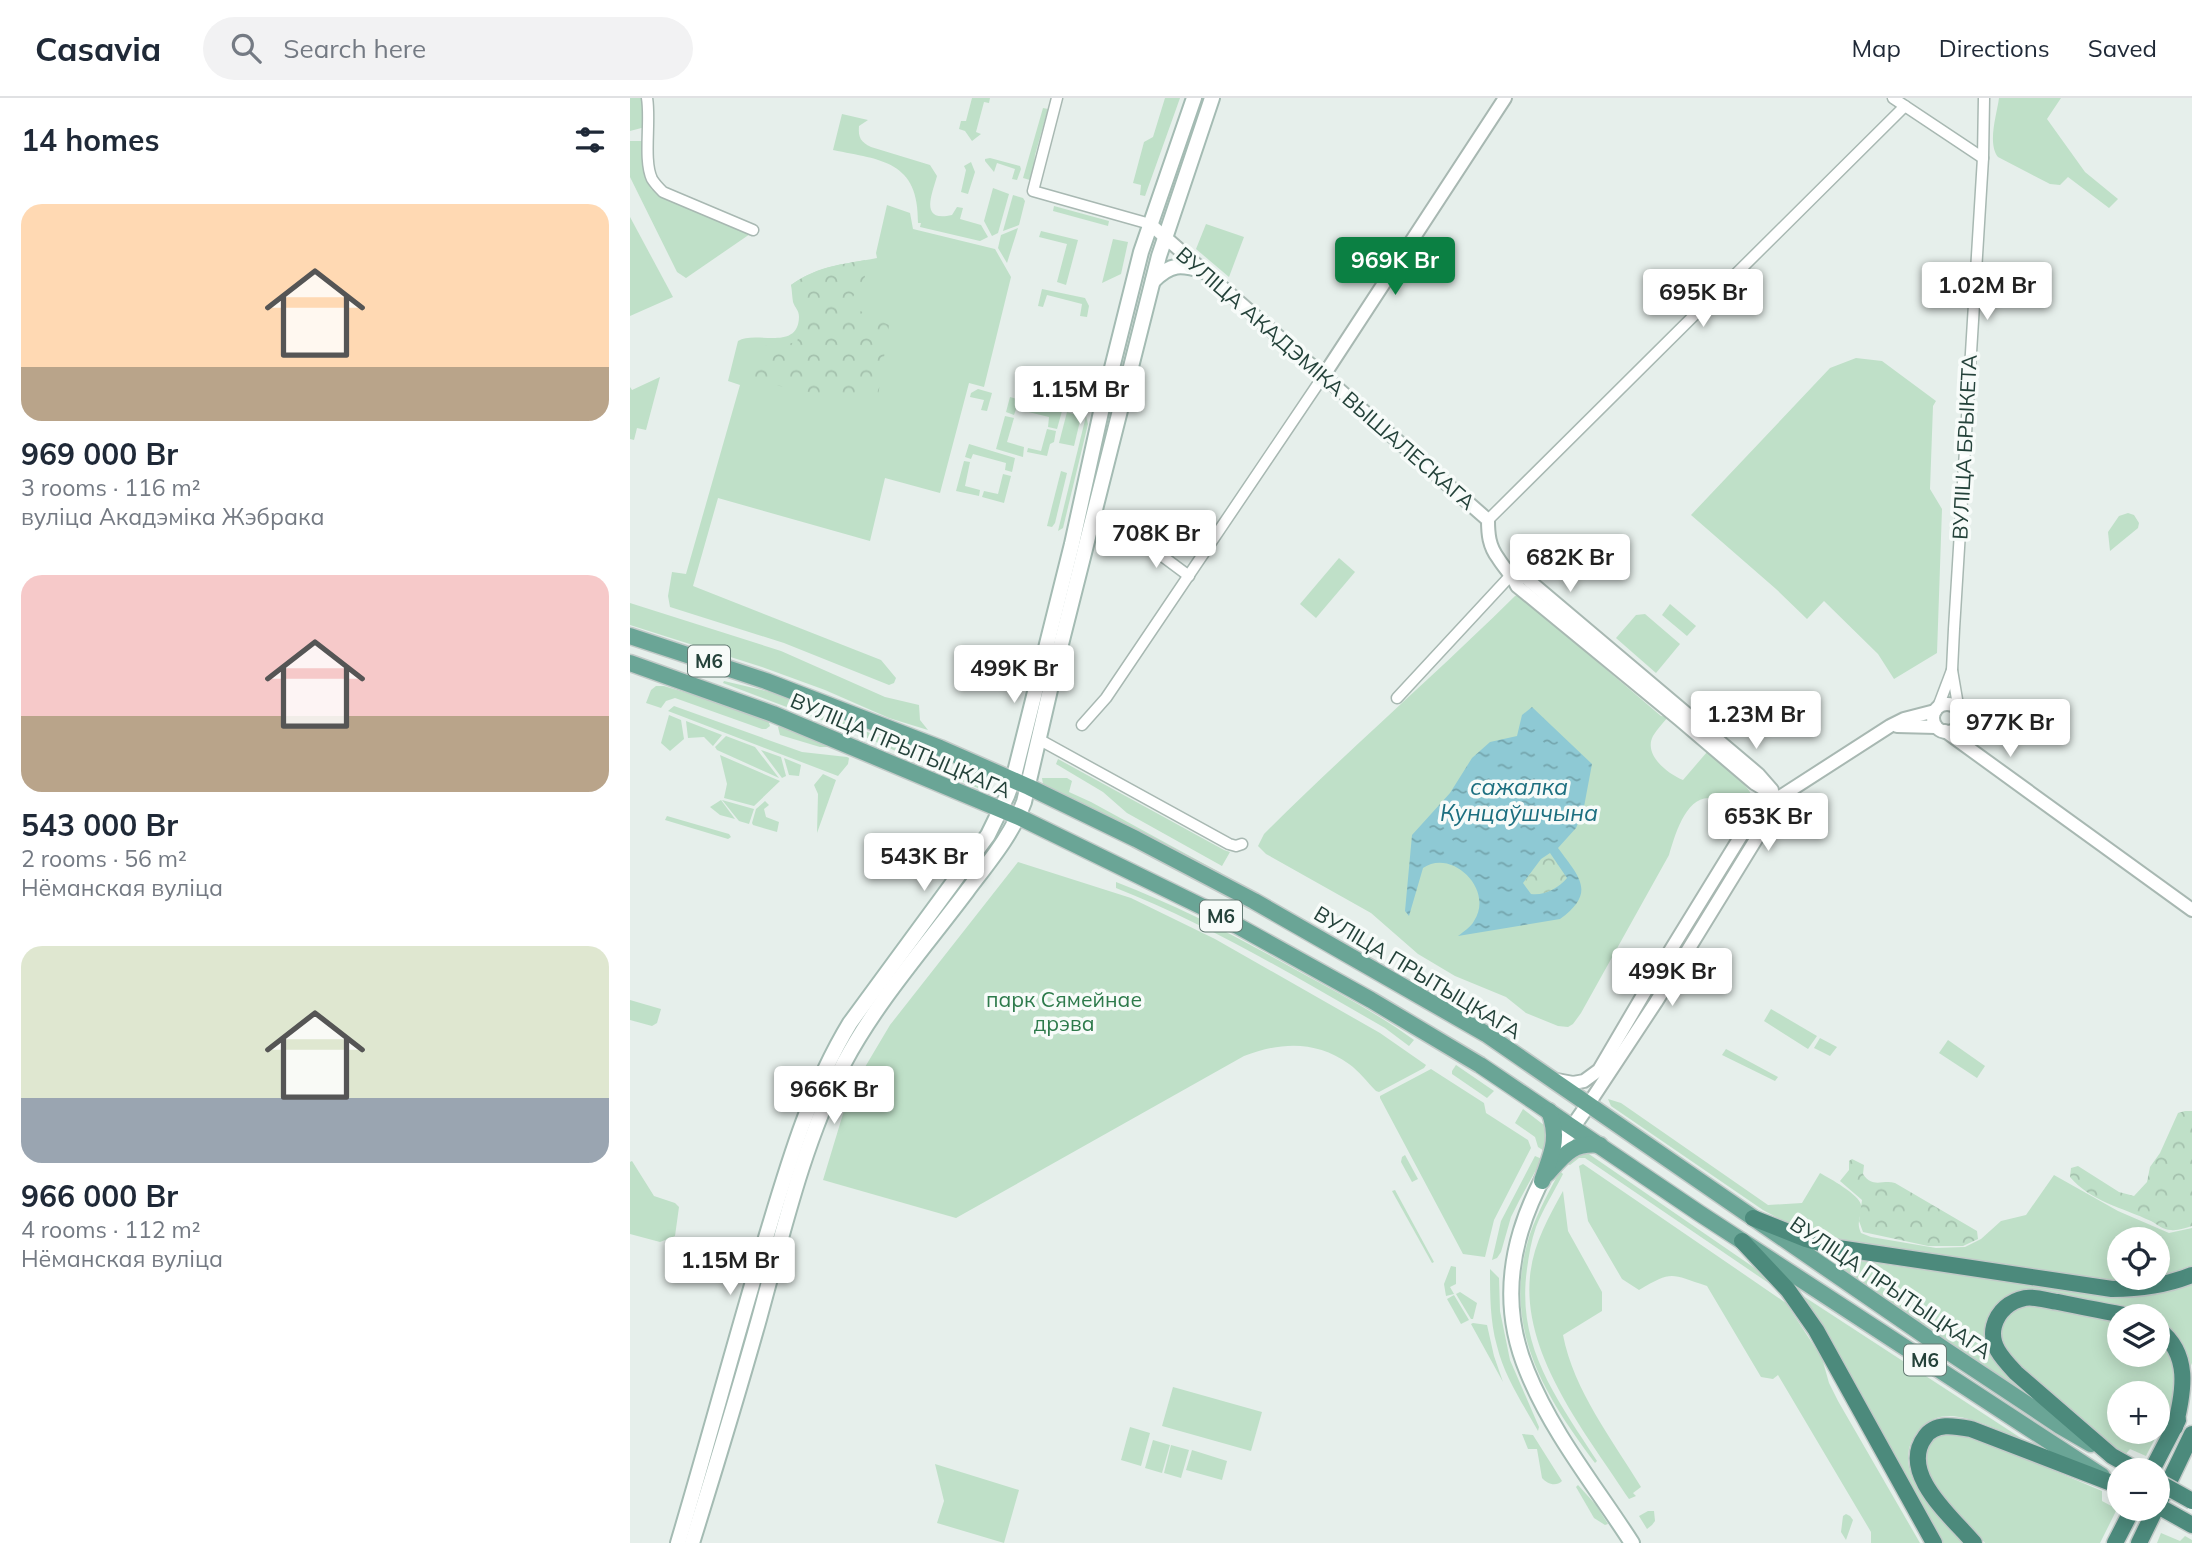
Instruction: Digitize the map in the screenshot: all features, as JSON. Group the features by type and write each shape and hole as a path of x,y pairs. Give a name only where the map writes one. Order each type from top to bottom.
{"highway":[{"path":"1753,1218 1806,1239 1838,1248 2112,1289 2151,1288 2192,1275"},
{"path":"1742,1241 1788,1290 1816,1330 1934,1543"},
{"path":"2107,1312 2029,1297 2003,1309 1994,1327 1993,1337 2004,1360 2031,1387 2116,1458"},
{"path":"2170,1340 2182,1363 2183,1380 2175,1426"},
{"path":"2158,1458 2192,1393"},
{"path":"1975,1543 1926,1486 1919,1472 1918,1453 1924,1437 1932,1429 1955,1426 1971,1429 2107,1480"},
{"path":"2170,1480 2192,1435"},
{"path":"2170,1489 2192,1501"},
{"path":"2170,1514 2192,1525"},
{"path":"2115,1543 2126,1521"},
{"path":"2140,1543 2150,1521"}],"main road":[{"path":"678,1543 785,1173 813,1095 850,1023 988,835 1013,780 1072,544 1101,412 1150,224 1194,98"},
{"path":"692,1543 798,1179 827,1099 860,1034 997,851 1019,817 1029,787 1056,664 1164,236 1212,98"},
{"path":"1152,282 1164,270 1175,266 1204,271"},
{"name":"ВУЛІЦА ПРЫТЫЦКАГА","path":"630,636 766,681 896,730 1029,787 1266,907 1486,1034 1944,1349 2060,1426 2115,1458"},
{"name":"ВУЛІЦА ПРЫТЫЦКАГА","path":"630,663 784,719 1019,817 1209,910 1302,961 1434,1038 1549,1111 1742,1241 2107,1478"},
{"path":"1588,1105 1542,1181 1520,1229 1513,1265 1511,1303 1519,1350 1527,1372 1555,1424 1632,1543"},
{"path":"1542,1181 1555,1143 1549,1111"},
{"path":"1542,1181 1569,1151 1580,1145 1600,1145"}],"street":[{"path":"647,98 649,163 653,182 663,192 753,230"},
{"path":"1057,98 1033,191 1150,224"},
{"path":"1082,725 1106,698 1189,576 1505,98"},
{"path":"1893,98 1983,158"},
{"name":"ВУЛІЦА БРЫКЕТА","path":"1977,755 1959,716 1952,670 1983,158 1984,98"},
{"path":"1488,520 1905,106"},
{"name":"ВУЛІЦА АКАДЭМІКА ВЫШАЛЕСКАГА","path":"1150,224 1488,520 1492,550 1512,574 1517,586 1754,783 1779,798"},
{"path":"1142,541 1189,576"},
{"path":"1397,698 1512,574"},
{"name":"ВУЛІЦА БРЫКЕТА","path":"1937,709 1952,670"},
{"path":"1549,1077 1573,1083 1584,1081 1600,1070 1755,813 1890,726 1904,719 1947,704 1952,705 1959,716 1954,729 1890,726"},
{"path":"1937,709 1933,719 1941,729"},
{"name":"ВУЛІЦА БРЫКЕТА","path":"1941,729 2192,910"},
{"path":"1040,740 1229,844 1242,844"},
{"path":"1588,1105 1656,1002 1779,798"},
{"path":"1712,884 1724,892"},
{"path":"1643,995 1656,1002"}],"green space":[{"path":"630,98 646,98 649,126 630,131"},
{"path":"972,98 990,98 989,103 984,102 976,132 981,134 972,141 965,131 959,129 961,121 966,121"},
{"path":"1165,98 1180,98 1145,196 1140,195 1141,185 1133,183 1144,142 1153,137"},
{"path":"1999,98 2061,98 2047,119 2085,172 2118,199 2109,208 2068,177 2060,185 2050,184 1998,157 1993,136"},
{"path":"1043,108 1048,109 1030,180 1023,178"},
{"path":"842,114 868,120 859,126 859,130 861,139 871,147 930,165 937,176 930,204 935,215 952,215 957,207 963,208 960,219 981,225 988,237 980,241 920,227 917,202 904,175 882,161 833,150"},
{"path":"630,141 642,141 651,189 750,234 686,278 677,272 630,177"},
{"path":"990,158 1020,166 1017,180 1012,179 1015,169 997,163 994,172 985,161"},
{"path":"971,162 975,172 968,194 961,192 966,170 964,166"},
{"path":"993,188 1009,194 998,233 992,236 984,221"},
{"path":"1013,195 1025,201 1019,225 1003,231"},
{"path":"887,205 910,213 913,229 995,249 1011,277 984,387 969,383 940,493 885,478 870,541 718,498 693,586 881,660 896,678 894,683 889,685 784,643 670,607 668,596 672,572 686,574 740,385 728,381 738,341 791,334 797,328 799,317 793,302 791,285 802,278 822,269 877,258"},
{"path":"1054,206 1109,221 1108,226 1053,211"},
{"path":"630,217 673,297 630,316"},
{"path":"1206,224 1244,237 1229,277 1196,249"},
{"path":"1018,228 1007,263 998,248 1001,235"},
{"path":"1041,231 1078,240 1066,285 1057,282 1067,244 1039,237"},
{"path":"1113,239 1128,242 1121,274 1102,283"},
{"path":"865,260 865,277 848,305 889,325 878,396 841,399 752,380 760,345 797,342 805,310 798,302 791,285 818,271"},
{"path":"1042,289 1085,298 1089,306 1087,317 1080,316 1082,304 1047,295 1043,307 1038,306"},
{"path":"1856,358 1882,361 1936,401 1933,406 1930,489 1942,509 1937,653 1894,679 1878,654 1824,601 1807,619 1691,515 1830,368"},
{"path":"660,377 646,430 637,428 634,440 630,439 630,387 632,390"},
{"path":"978,389 992,393 987,411 981,410 984,400 970,397 971,393"},
{"path":"1010,397 1062,411 1057,429 1048,427 1049,417 1016,409 1014,415 1006,412"},
{"path":"1067,412 1077,415 1080,421 1074,446 1059,443"},
{"path":"1005,416 1014,418 1007,442 1024,447 1023,457 996,449"},
{"path":"1086,416 1088,424 1063,528 1058,531"},
{"path":"1047,429 1056,431 1047,456 1027,452 1028,448 1041,451"},
{"path":"969,444 1015,458 1012,472 1005,470 1006,463 973,454 971,459 965,457"},
{"path":"964,461 970,462 965,486 980,490 979,496 956,491"},
{"path":"1061,471 1067,473 1055,523 1052,527 1047,526"},
{"path":"1003,474 1011,476 1004,503 982,497 984,491 998,494"},
{"path":"2128,513 2134,515 2139,523 2138,528 2110,551 2108,532 2119,516"},
{"path":"1339,558 1355,572 1316,618 1300,604"},
{"path":"1519,595 1661,716 1668,717 1653,736 1651,743 1654,757 1664,768 1683,780 1707,752 1744,784 1754,800 1755,808 1746,814 1719,800 1705,798 1690,808 1679,826 1669,855 1581,1013 1568,1027 1558,1026 1526,1013 1506,997 1455,976 1418,954 1371,913 1266,854 1258,846 1264,834 1295,804"},
{"path":"630,603 781,651 885,697 919,705 920,720 928,730 889,718 825,690 762,667 630,625"},
{"path":"1670,604 1696,626 1687,636 1662,615"},
{"path":"1645,614 1680,644 1656,673 1616,638 1636,615"},
{"path":"724,681 770,692 834,717 984,784 986,788 982,790 856,733 723,683"},
{"path":"656,686 714,701 768,720 770,726 762,729 675,698 666,701 661,708 646,703 651,690"},
{"path":"674,706 802,752 847,757 848,764 838,776 668,711"},
{"path":"669,715 681,720 684,739 670,751 661,743"},
{"path":"686,721 722,735 713,746 704,737 688,738"},
{"path":"782,725 829,745 820,747 780,735 778,727"},
{"path":"726,736 755,747 779,778 717,750 715,747"},
{"path":"761,750 781,757 786,776 782,778"},
{"path":"720,755 780,781 754,806 724,798 727,784"},
{"path":"784,758 801,765 799,776 789,775"},
{"path":"1058,759 1230,852 1222,866 1127,813 1103,792 1056,764"},
{"path":"823,774 836,780 817,833 818,794 814,785"},
{"path":"1042,778 1067,778 1072,781 1069,792 1221,873 1219,877 1048,788 1043,784"},
{"path":"721,800 735,819 720,815 710,807"},
{"path":"722,800 754,809 749,824 739,821"},
{"path":"765,801 769,805 764,809 766,817 779,822 777,832 752,823 756,809"},
{"path":"667,816 729,834 731,837 728,839 665,820"},
{"path":"1550,853 1568,878 1551,890 1531,894 1523,884 1541,859"},
{"name":"парк Сямейнае дрэва","path":"1018,862 1131,898 1215,939 1380,1033 1426,1065 1379,1092 1349,1064 1324,1051 1311,1047 1284,1046 1257,1051 956,1218 823,1180 849,1094 890,1025"},
{"path":"1116,882 1186,912 1254,947 1357,1004 1414,1040 1409,1046 1385,1028 1253,953 1185,918 1116,888"},
{"path":"630,1000 661,1009 657,1023 652,1026 630,1020"},
{"path":"1771,1009 1817,1036 1808,1049 1764,1021"},
{"path":"1820,1038 1837,1047 1830,1056 1814,1048"},
{"path":"1948,1040 1985,1066 1977,1078 1939,1053"},
{"path":"1726,1049 1778,1077 1775,1081 1722,1055"},
{"path":"1456,1065 1494,1091 1487,1098 1452,1074"},
{"path":"1431,1069 1484,1103 1486,1113 1528,1140 1531,1148 1494,1220 1485,1257 1463,1254 1380,1098"},
{"path":"1608,1099 1621,1103 1768,1205 1802,1203 1820,1173 1844,1187 1859,1201 1859,1229 1861,1233 1871,1237 1936,1248 1965,1247 1981,1239 2001,1221 2026,1215 2054,1175 2118,1211 2155,1227 2107,1227 2107,1280 2082,1279 1812,1237 1763,1210 1611,1106"},
{"path":"1523,1109 1549,1129 1546,1152 1538,1147 1535,1137 1515,1123"},
{"path":"2192,1111 2192,1226 2176,1230 2162,1227 2097,1198 2070,1177 2071,1168 2078,1166 2119,1192 2134,1196 2147,1182 2150,1167 2160,1153 2178,1113"},
{"path":"1586,1152 1759,1271 1770,1284 1585,1158 1579,1158 1570,1165 1564,1163 1568,1158"},
{"path":"1405,1155 1418,1179 1412,1182 1401,1162"},
{"path":"1535,1156 1542,1159 1511,1217 1501,1252 1492,1260 1501,1221"},
{"path":"1852,1159 1864,1165 1863,1174 1867,1179 1895,1183 1977,1231 1978,1239 1963,1246 1928,1246 1863,1232 1859,1221 1862,1200 1840,1181 1849,1170 1849,1161"},
{"path":"632,1161 654,1196 679,1207 675,1236 660,1242 630,1234"},
{"path":"1583,1164 1786,1303 1822,1358 1829,1383 1838,1401 1920,1543 1871,1543 1871,1532 1778,1375 1773,1379 1761,1377 1707,1286 1672,1276 1659,1279 1639,1290 1622,1279 1588,1221 1579,1166"},
{"path":"1560,1171 1563,1174 1539,1220 1531,1243 1525,1297 1528,1323 1534,1348 1554,1394 1597,1461 1595,1463 1558,1410 1543,1383 1524,1328 1520,1298 1522,1267 1530,1234"},
{"path":"1395,1190 1434,1262 1432,1263 1392,1191"},
{"path":"1563,1191 1568,1231 1602,1292 1602,1311 1563,1335 1568,1356 1585,1395 1641,1487 1633,1493 1636,1496 1629,1499 1561,1394 1536,1336 1530,1306 1530,1276 1534,1253"},
{"path":"2192,1228 2192,1267 2170,1276 2170,1233"},
{"path":"1800,1245 1839,1258 2101,1295 2147,1294 2192,1284 2192,1363 2188,1372 2170,1342 2170,1304 2107,1306 2032,1292 2022,1293 1988,1347 2003,1371 2053,1413"},
{"path":"1451,1266 1456,1267 1456,1284 1450,1287 1454,1294 1446,1296 1444,1284"},
{"path":"1490,1269 1499,1278 1500,1311 1510,1360 1539,1427 1538,1431 1514,1390 1500,1357 1492,1318"},
{"path":"1460,1292 1477,1303 1473,1319 1456,1294"},
{"path":"1800,1294 2030,1444 1985,1424 1953,1416 1933,1420 1920,1429 1910,1444 1908,1459 1911,1475 1929,1505 1963,1543 1940,1543"},
{"path":"1454,1295 1469,1320 1461,1324 1447,1299"},
{"path":"2028,1305 2040,1305 2107,1320 2107,1367 2170,1367 2170,1356 2176,1374 2170,1407 2170,1381 2107,1381 2107,1442 2010,1358 2001,1333 2005,1319"},
{"path":"1471,1324 1487,1325 1503,1382"},
{"path":"1173,1387 1262,1412 1251,1451 1162,1426"},
{"path":"1130,1427 1150,1433 1141,1466 1121,1460"},
{"path":"1949,1433 1982,1440 2102,1491 2102,1501 2107,1504 2107,1521 2111,1521 2100,1543 1985,1543 1931,1482 1923,1455 1929,1442 1938,1435"},
{"path":"1522,1434 1533,1435 1562,1481 1552,1484 1542,1478 1537,1449 1528,1449"},
{"path":"1153,1440 1170,1445 1162,1473 1145,1468"},
{"path":"2110,1444 2152,1444 2146,1456 2130,1449 2125,1455"},
{"path":"1171,1445 1189,1450 1181,1478 1164,1473"},
{"path":"1192,1450 1227,1461 1222,1480 1186,1470"},
{"path":"935,1464 1019,1490 1004,1543 937,1523 944,1501"},
{"path":"1578,1485 1608,1524 1605,1525 1594,1518 1576,1487"},
{"path":"1654,1511 1655,1521 1647,1529 1639,1516"},
{"path":"1846,1514 1853,1520 1846,1540 1841,1532 1843,1516"},
{"path":"2161,1533 2180,1541 2185,1536 2192,1540 2192,1543 2157,1543"}],"water":[{"name":"сажалка Кунцаўшчына","path":"1532,707 1592,764 1583,812 1576,828 1558,848 1578,876 1581,892 1578,901 1560,919 1458,936 1474,921 1479,909 1479,896 1467,875 1446,863 1434,863 1423,868 1409,916 1405,911 1412,835 1450,793 1472,758 1490,742 1517,736 1522,715","holes":["1550,853 1567,878 1556,888 1541,894 1531,894 1523,883 1541,859"]}]}
